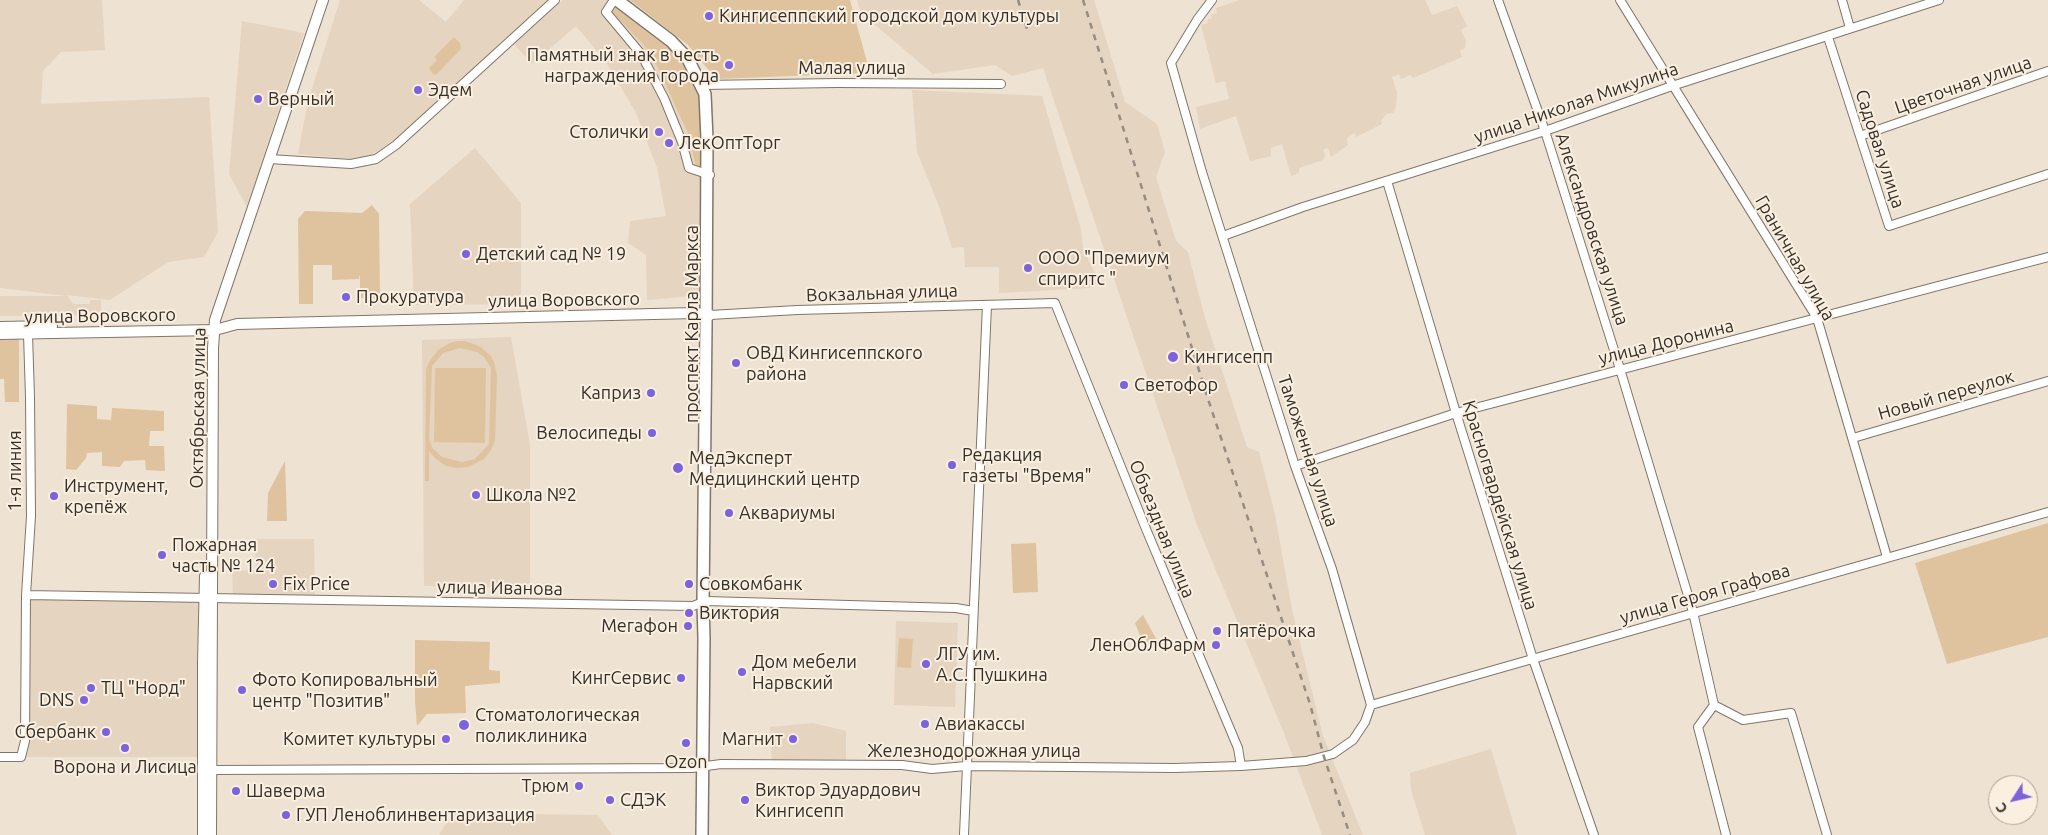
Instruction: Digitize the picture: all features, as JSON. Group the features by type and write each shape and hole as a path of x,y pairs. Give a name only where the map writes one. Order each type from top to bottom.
{"main road":[{"path":"616,0 671,41 688,59 704,85"},
{"name":"проспект Карла Маркса","path":"623,0 674,40 690,56 709,94 704,602 706,835"},
{"path":"702,835 705,767"}],"street":[{"path":"0,327 212,326 210,317 250,204 317,0"},
{"name":"Октябрьская улица","path":"211,835 208,599 212,326 322,0"},
{"path":"269,159 350,164 376,159 396,145 555,0"},
{"path":"616,0 606,12 641,54 664,98 682,142 689,168 709,175"},
{"name":"Таможенная улица","path":"1212,0 1197,20 1171,64 1189,127 1296,466 1332,568 1371,705"},
{"name":"Александровская улица","path":"1498,0 1545,131 1620,369 1693,612 1714,705"},
{"path":"1842,0 1850,28"},
{"name":"улица Николая Микулина","path":"1223,236 1303,207 1545,131 1672,86 1938,0"},
{"name":"Граничная улица","path":"1623,1 1672,86 1818,318 1887,557"},
{"name":"Садовая улица","path":"1828,37 1889,226 2048,174"},
{"name":"Цветочная улица","path":"1860,136 2048,71"},
{"name":"Малая улица","path":"704,85 837,83 1001,84"},
{"name":"Красногвардейская улица","path":"1387,181 1456,413 1533,659 1594,835"},
{"name":"улица Доронина","path":"1296,466 1456,413 2048,257"},
{"name":"Вокзальная улица","path":"708,315 797,310 1055,303"},
{"name":"Объездная улица","path":"1055,303 1146,529 1238,748 1241,766"},
{"path":"964,835 987,305"},
{"name":"улица Воровского","path":"0,334 237,324 695,313 708,315"},
{"name":"1-я линия","path":"0,757 21,758 25,741 26,596 31,516 28,334"},
{"name":"Новый переулок","path":"1853,438 2048,381"},
{"name":"улица Героя Графова","path":"1371,705 2048,512"},
{"name":"улица Иванова","path":"26,596 693,606 704,602 956,608 973,611"},
{"path":"203,835 208,599"},
{"name":"Железнодорожная улица","path":"211,770 705,767 721,764 902,765 932,769 966,766 1174,768 1241,766 1306,761 1333,754 1353,740 1366,722 1371,705"},
{"path":"1726,835 1698,727 1714,705 1743,720 1791,713 1827,835"}],"shaded area":[{"path":"0,0 102,0 105,50 61,52 43,71 41,104 209,97 218,232 204,257 168,262 110,300 67,295 73,304 90,304 90,300 101,300 101,315 0,316 0,296 67,296 0,288"},
{"path":"340,0 419,0 446,22 464,0 549,0 399,138 363,160 298,154 308,101"},
{"path":"563,0 611,0 671,41 707,139 700,167 702,295 647,300 646,255 628,243 630,221 666,216 657,168 636,113 606,62 576,26 532,64 514,44"},
{"path":"630,0 850,0 870,73 716,79 688,45"},
{"path":"857,0 1094,0 1125,102 1157,124 1165,152 1156,177 1176,241 1188,252 1205,318 1247,447 1259,452 1275,514 1292,610 1323,736 1363,835 1322,835 1284,733 1197,525 1043,68 1012,76 995,65 933,74 861,13"},
{"path":"1240,0 1425,0 1432,15 1457,6 1467,26 1461,30 1466,41 1465,48 1460,51 1462,57 1413,78 1410,75 1401,79 1399,74 1392,77 1397,93 1396,106 1393,113 1386,114 1381,121 1382,124 1356,137 1354,133 1347,138 1348,145 1331,157 1328,148 1323,150 1325,156 1323,160 1299,168 1299,173 1291,176 1282,144 1271,148 1271,156 1250,161 1236,116 1200,129 1196,107 1229,99 1225,81 1216,83 1201,25 1208,23 1207,20 1212,18 1211,15 1217,13 1216,8"},
{"path":"615,6 650,31 671,41 698,84 707,139 700,167 696,166 687,131 658,68 643,44 612,12"},
{"path":"242,21 304,33 247,207 229,174"},
{"path":"454,37 460,43 461,49 436,75 433,74 429,68 437,60 434,57"},
{"path":"912,90 1042,96 1081,229 1083,248 1099,282 1090,288 999,293 999,267 965,267 964,247 952,248 939,206 917,152"},
{"name":"Детский сад № 19","path":"475,148 521,203 521,304 414,305 410,204"},
{"path":"372,205 379,214 380,299 360,298 360,274 359,279 332,280 332,265 313,265 313,304 299,304 298,219 305,211 362,213"},
{"name":"Школа №2","path":"511,337 530,445 530,587 424,586 422,340"},
{"path":"19,339 19,402 5,402 4,379 0,379 0,340"},
{"path":"465,341 479,346 490,355 494,362 497,376 495,440 491,450 484,459 468,467 446,466 429,451 429,481 425,481 426,369 438,350 450,343","holes":["460,348 477,352 484,357 491,368 489,444 475,459 462,462 442,457 432,448 429,438 432,366 443,353"]},
{"path":"435,368 486,368 485,443 434,442"},
{"path":"67,404 97,406 97,419 111,420 112,408 164,411 164,431 150,431 149,446 164,446 165,471 146,470 145,460 124,461 120,467 102,466 102,452 87,453 86,458 76,470 66,469"},
{"path":"285,461 287,521 267,521 268,493"},
{"path":"2048,523 2048,637 1947,664 1915,563"},
{"path":"255,539 314,539 315,595 233,595 232,571 256,570"},
{"path":"1036,543 1038,592 1013,593 1011,544"},
{"path":"26,596 212,599 211,757 21,757"},
{"path":"1143,615 1159,647 1156,648 1143,643 1135,623"},
{"name":"ЛГУ им. А.С. Пушкина","path":"896,621 958,623 955,707 894,705"},
{"path":"899,638 913,639 911,668 897,667"},
{"path":"415,640 490,642 489,670 500,671 500,683 465,686 466,713 427,714 417,726"},
{"path":"813,723 846,731 846,762 772,761 770,727"},
{"path":"1491,749 1517,835 1425,835 1411,790 1410,773"},
{"path":"453,813 598,815 612,835 439,835"}],"railway":[{"path":"1018,0 1028,32"},
{"path":"1083,0 1208,399 1310,704 1324,757 1350,835"}],"place":[{"name":"Кингисеппский городской дом культуры","path":"709,16"},
{"name":"Памятный знак в честь награждения города","path":"729,65"},
{"name":"Эдем","path":"418,90"},
{"name":"Верный","path":"258,99"},
{"name":"Столички","path":"659,132"},
{"name":"ЛекОптТорг","path":"669,143"},
{"name":"Детский сад № 19","path":"466,254"},
{"name":"ООО \"Премиум спиритс \"","path":"1028,268"},
{"name":"Прокуратура","path":"346,297"},
{"name":"Кингисепп","path":"1173,357"},
{"name":"ОВД Кингисеппского района","path":"736,363"},
{"name":"Светофор","path":"1124,385"},
{"name":"Каприз","path":"651,393"},
{"name":"Велосипеды","path":"652,433"},
{"name":"Редакция газеты \"Время\"","path":"952,465"},
{"name":"МедЭксперт Медицинский центр","path":"678,468"},
{"name":"Школа №2","path":"476,495"},
{"name":"Инструмент, крепёж","path":"54,496"},
{"name":"Аквариумы","path":"729,513"},
{"name":"Пожарная часть № 124","path":"162,555"},
{"name":"Fix Price","path":"273,584"},
{"name":"Совкомбанк","path":"689,584"},
{"name":"Виктория","path":"689,613"},
{"name":"Мегафон","path":"688,626"},
{"name":"Пятёрочка","path":"1217,631"},
{"name":"ЛенОблФарм","path":"1216,645"},
{"name":"ЛГУ им. А.С. Пушкина","path":"926,664"},
{"name":"Дом мебели Нарвский","path":"742,672"},
{"name":"КингСервис","path":"681,678"},
{"name":"ТЦ \"Норд\"","path":"91,688"},
{"name":"Фото Копировальный центр \"Позитив\"","path":"242,690"},
{"name":"DNS","path":"84,700"},
{"name":"Авиакассы","path":"925,724"},
{"name":"Стоматологическая поликлиника","path":"464,725"},
{"name":"Сбербанк","path":"106,732"},
{"name":"Комитет культуры","path":"446,739"},
{"name":"Магнит","path":"793,739"},
{"name":"Ozon","path":"686,743"},
{"name":"Ворона и Лисица","path":"125,748"},
{"name":"Трюм","path":"579,786"},
{"name":"Шаверма","path":"236,791"},
{"name":"СДЭК","path":"610,800"},
{"name":"Виктор Эдуардович Кингисепп","path":"745,800"},
{"name":"ГУП Леноблинвентаризация","path":"286,815"}]}
